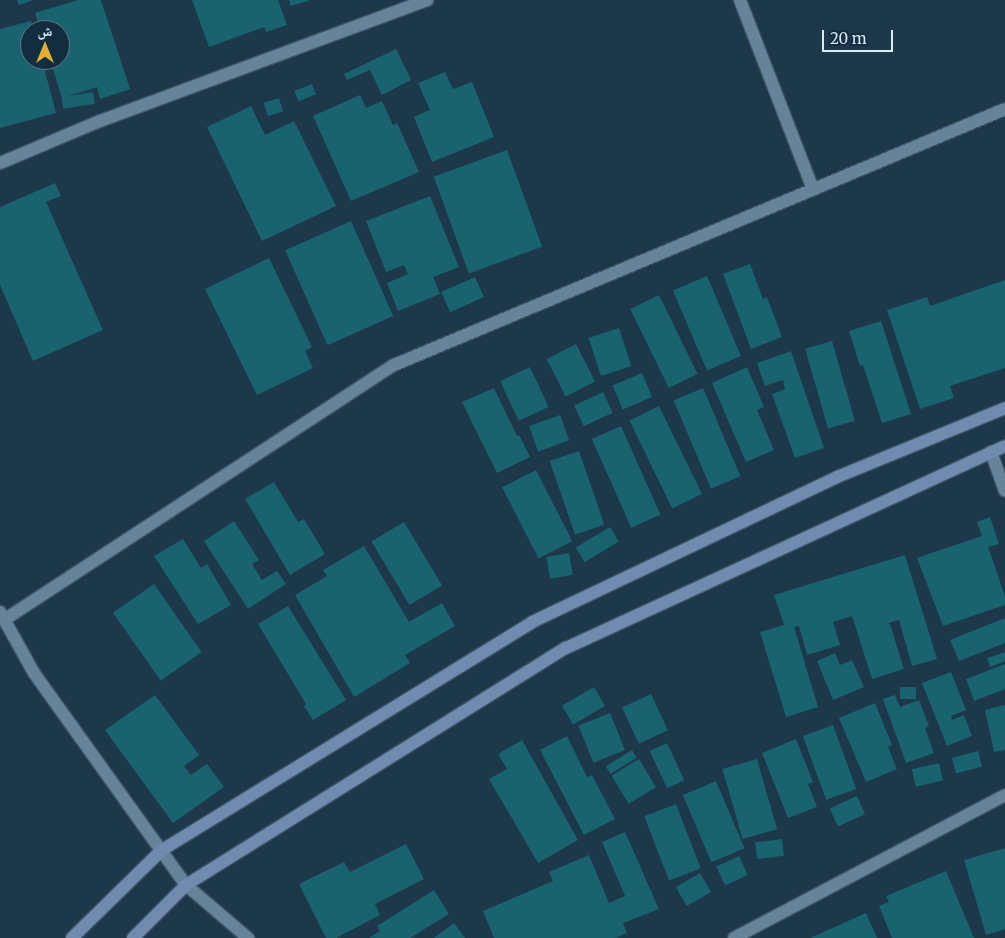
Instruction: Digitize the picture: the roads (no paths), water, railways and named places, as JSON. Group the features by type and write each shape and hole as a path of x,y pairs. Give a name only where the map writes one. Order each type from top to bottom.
{"street":[{"path":"0,163 100,121 427,0"},
{"path":"740,0 813,189"},
{"path":"248,938 186,885 34,673 2,616 394,365 1005,109"},
{"path":"72,938 162,850 532,622 837,477 1005,408"},
{"path":"133,938 186,885 566,648 1005,446"},
{"path":"990,452 1005,491"},
{"path":"734,938 1005,795"}]}
